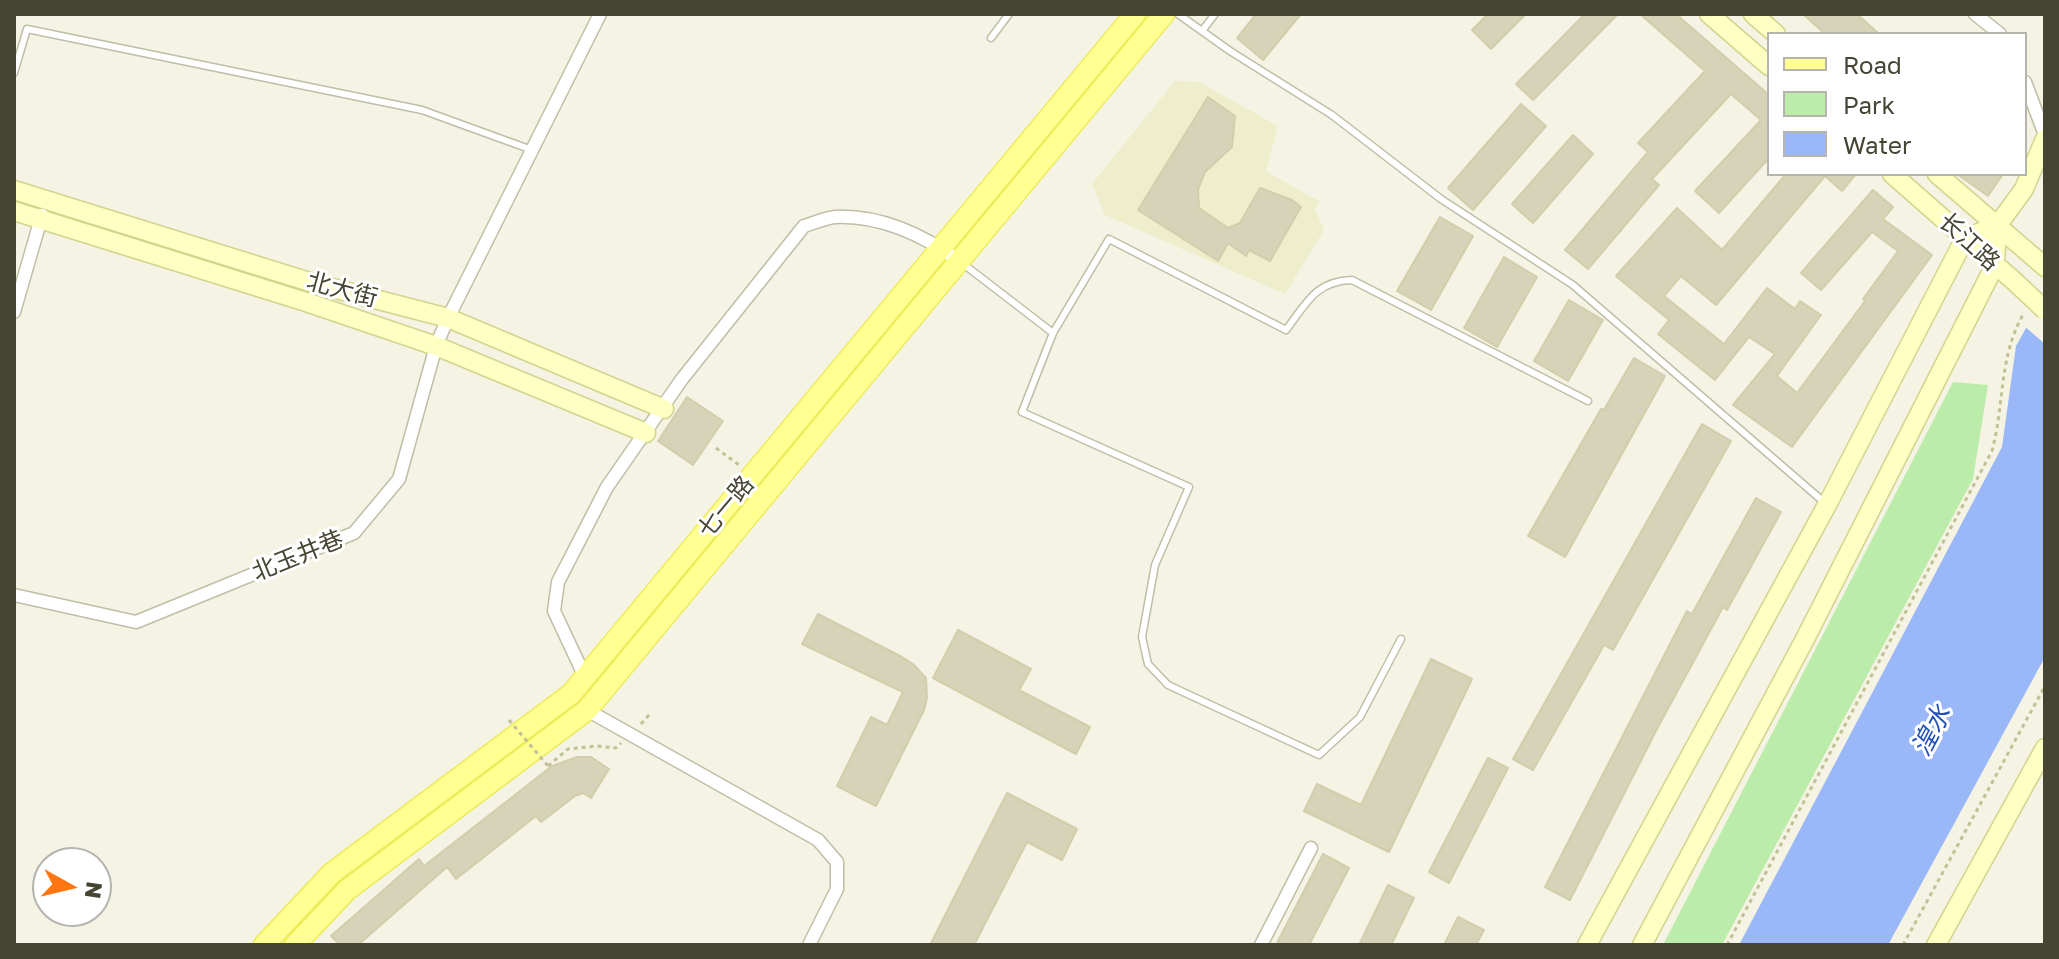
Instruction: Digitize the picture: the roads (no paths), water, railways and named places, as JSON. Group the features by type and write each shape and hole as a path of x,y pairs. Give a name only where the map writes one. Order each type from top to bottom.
{"main road":[{"name":"七一路","path":"264,945 332,873 571,694 1135,14"},
{"name":"七一路","path":"295,945 347,890 587,710 1164,14"},
{"path":"1709,14 1767,64"},
{"path":"1753,14 1774,32"},
{"path":"1642,945 1805,639 1995,265 1997,226 2024,189 2045,137"},
{"name":"长江路","path":"1894,176 2045,310"},
{"name":"长江路","path":"1939,176 2045,267"},
{"name":"北大街","path":"14,190 313,283 448,318 664,409"},
{"name":"北大街","path":"14,211 436,346 646,433"},
{"path":"1587,945 1827,505 1965,238 1997,226"},
{"path":"1936,945 2045,748"}],"street":[{"name":"北玉井巷","path":"14,595 136,622 354,533 399,479 436,346 448,318 600,14"},
{"path":"1975,14 1998,32"},
{"path":"2027,88 2045,137"},
{"path":"14,312 47,200"},
{"path":"585,677 554,611 558,582 607,487 682,379 804,226 834,217 894,224 940,247 959,261"},
{"path":"587,710 818,840 837,862 837,889 809,945"},
{"path":"1261,945 1311,848"}],"lane":[{"path":"991,38 1009,14"},
{"path":"1178,14 1332,115 1441,199 1573,285 1827,505"},
{"path":"1202,31 1215,14"},
{"path":"14,73 27,29 422,110 532,150"},
{"path":"1401,639 1360,717 1319,755 1168,685 1157,676 1143,651 1142,637 1155,565 1189,487 1022,412 1053,333 1109,239 1286,330 1313,294 1324,285 1338,280 1352,280 1588,401"},
{"path":"959,261 1053,333"}],"water":[{"name":"湟水","path":"2045,294 2045,657 1888,945 1739,945 2002,447 2016,346"}]}
